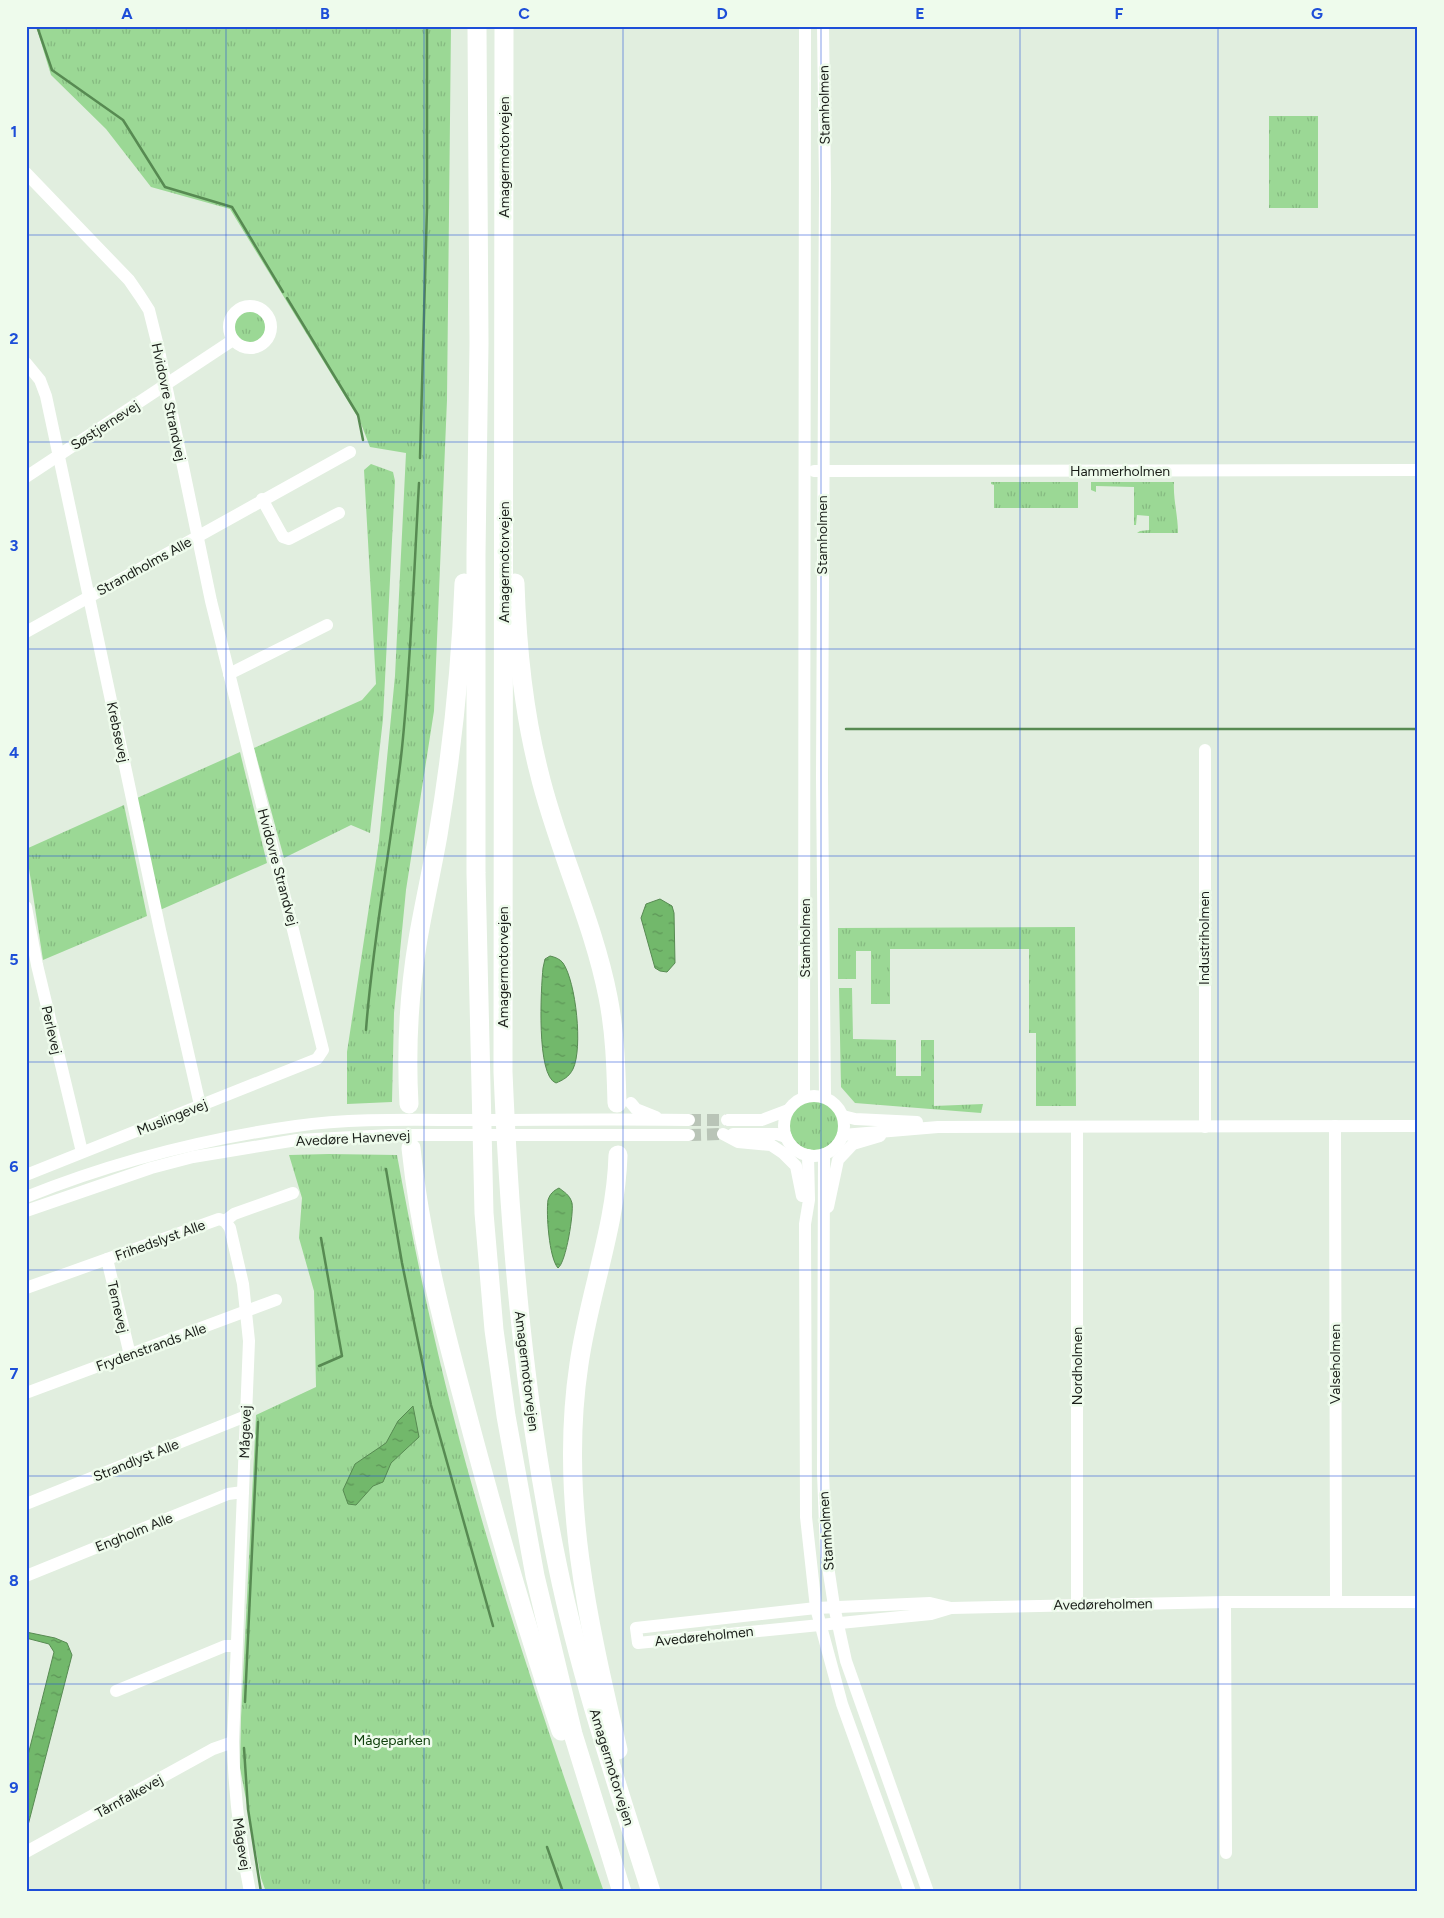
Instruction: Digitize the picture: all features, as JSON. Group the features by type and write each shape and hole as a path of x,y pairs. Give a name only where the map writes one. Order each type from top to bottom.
{"highway":[{"name":"Amagermotorvejen","path":"477,26 479,342 476,554 476,873 481,1157 489,1279 506,1416 535,1576 573,1734 622,1892"},
{"name":"Amagermotorvejen","path":"504,26 503,1062 506,1154 516,1274 531,1409 558,1569 598,1723 652,1892"},
{"path":"505,340 511,426 521,680 538,771 555,831 590,928 608,996 616,1049 619,1110"},
{"path":"410,1112 410,1011 416,958 451,754 461,651 470,456 479,342"},
{"path":"412,1139 428,1255 450,1350 490,1503 525,1624 582,1795 622,1892"},
{"path":"618,1156 614,1206 579,1364 571,1464 573,1511 584,1590 601,1677 652,1892"}],"street":[{"name":"Stamholmen","path":"804,1097 805,26"},
{"name":"Stamholmen","path":"823,26 825,185 822,471 822,778 825,1097"},
{"name":"Hvidovre Strandvej","path":"26,173 129,280 140,296 152,322 229,674 315,1010 323,1050 318,1060"},
{"path":"805,185 825,185"},
{"name":"Søstjernevej","path":"26,477 234,340"},
{"name":"Krebsevej","path":"26,363 40,380 46,396 57,456 90,597 156,911 200,1105"},
{"name":"Strandholms Alle","path":"26,632 350,452"},
{"name":"Hammerholmen","path":"822,471 1418,470"},
{"path":"804,471 822,471"},
{"path":"262,500 283,537 289,539 339,513"},
{"path":"229,674 327,624"},
{"name":"Industriholmen","path":"1204,750 1204,1127"},
{"path":"805,778 822,778"},
{"name":"Perlevej","path":"26,907 37,965 82,1152"},
{"name":"Muslingevej","path":"26,1174 318,1060"},
{"path":"726,1120 762,1120 788,1110 804,1097 814,1095 825,1097 838,1106 843,1116 843,1135 838,1145 824,1155 808,1156 792,1147 786,1137 784,1120 788,1110"},
{"path":"618,1156 619,1110 636,1109 664,1120"},
{"name":"Avedøre Havnevej","path":"26,1197 103,1169 200,1143 298,1126 360,1120 410,1112 448,1127 508,1135 619,1110 664,1120 689,1120"},
{"path":"410,1112 412,1139"},
{"path":"843,1116 855,1119 927,1122 934,1128"},
{"name":"Valseholmen","path":"1335,1126 1336,1602"},
{"path":"843,1135 934,1128 1418,1126"},
{"name":"Avedøre Havnevej","path":"26,1211 107,1182 192,1157 297,1140 412,1139 448,1127 538,1127 618,1134 689,1134"},
{"name":"Nordholmen","path":"1077,1127 1077,1605"},
{"path":"823,1226 838,1160 853,1144 880,1136 934,1128"},
{"path":"786,1137 777,1134 723,1134 738,1142 772,1146 783,1153 796,1166 805,1224"},
{"name":"Stamholmen","path":"824,1155 823,1517 834,1606 859,1701 928,1892"},
{"name":"Stamholmen","path":"808,1156 809,1200 805,1224 806,1517 816,1608 842,1704 910,1892"},
{"name":"Frihedslyst Alle","path":"26,1288 218,1220 225,1221 234,1214 293,1192"},
{"name":"Mågevej","path":"225,1221 230,1228 247,1312 249,1341 232,1742 234,1792 250,1892"},
{"name":"Ternevej","path":"107,1259 130,1355"},
{"name":"Frydenstrands Alle","path":"26,1393 276,1300"},
{"name":"Strandlyst Alle","path":"26,1504 246,1416"},
{"name":"Engholm Alle","path":"26,1576 228,1494 243,1492"},
{"path":"1226,1602 1226,1853"},
{"name":"Avedøreholmen","path":"951,1608 931,1614 638,1643 636,1628 834,1606 930,1603 951,1608 1226,1602 1418,1602"},
{"path":"116,1691 225,1646 236,1646"},
{"name":"Tårnfalkevej","path":"26,1852 213,1749 232,1742"}],"green space":[{"path":"36,26 451,26 447,400 434,711 406,890 394,1013 392,1102 347,1104 347,1052 379,841 395,676 406,453 370,447 360,421 230,209 151,187 106,129 51,75"},
{"path":"1269,116 1318,116 1318,208 1269,208"},
{"path":"251,309 263,315 269,327 263,339 251,345 239,339 233,327 239,315"},
{"path":"371,464 393,472 395,481 383,719 370,833 351,825 284,858 254,748 362,700 376,684 364,470"},
{"path":"991,482 1078,482 1078,508 994,508 994,485"},
{"path":"1091,482 1174,482 1178,533 1137,533 1149,530 1149,516 1137,515 1136,525 1134,525 1134,487 1096,486 1096,492 1091,490"},
{"path":"240,752 267,863 160,910 137,798"},
{"path":"124,805 147,916 43,960 26,849"},
{"path":"1075,927 1076,1106 1036,1106 1036,1033 1029,1033 1029,949 890,949 890,1004 871,1004 871,951 856,951 856,979 838,979 838,928"},
{"path":"839,988 852,988 853,1039 896,1040 896,1076 921,1076 921,1040 934,1040 934,1106 983,1104 981,1113 855,1103 841,1087"},
{"path":"814,1100 823,1102 834,1111 839,1125 837,1134 828,1145 814,1150 805,1148 794,1139 789,1125 791,1116 800,1105"},
{"name":"Mågeparken","path":"289,1155 397,1155 432,1327 452,1412 475,1496 536,1695 604,1892 266,1892 261,1878 240,1768 256,1415 316,1387 314,1291 299,1238 302,1198"}],"water":[{"path":"660,899 672,906 674,913 675,963 667,972 655,968 641,918 646,904"},
{"path":"550,956 562,962 568,972 575,999 578,1031 576,1059 573,1069 566,1078 556,1083 550,1077 545,1065 541,1030 543,968 545,959"},
{"path":"559,1188 570,1198 572,1208 571,1226 564,1257 558,1268 550,1246 547,1206 550,1196"},
{"path":"413,1406 419,1437 391,1463 383,1482 373,1486 356,1505 348,1504 343,1490 355,1464 386,1443 398,1421"},
{"path":"26,1632 55,1638 67,1643 72,1655 26,1833 26,1763 54,1652 49,1644 26,1638"}],"waterway":[{"path":"37,26 52,70 123,120 165,187 232,207 283,292"},
{"path":"420,458 427,208 427,26"},
{"path":"287,298 358,415 363,440"},
{"path":"366,1030 373,959 402,748 410,649 419,483"},
{"path":"846,729 1418,729"},
{"path":"386,1169 402,1263 431,1405 493,1626"},
{"path":"319,1366 342,1356 321,1238"},
{"path":"245,1702 258,1422"},
{"path":"244,1748 248,1809 261,1892"},
{"path":"547,1847 563,1892"}],"tunnel":[{"path":"689,1120 727,1120"},
{"path":"689,1135 723,1134"}]}
